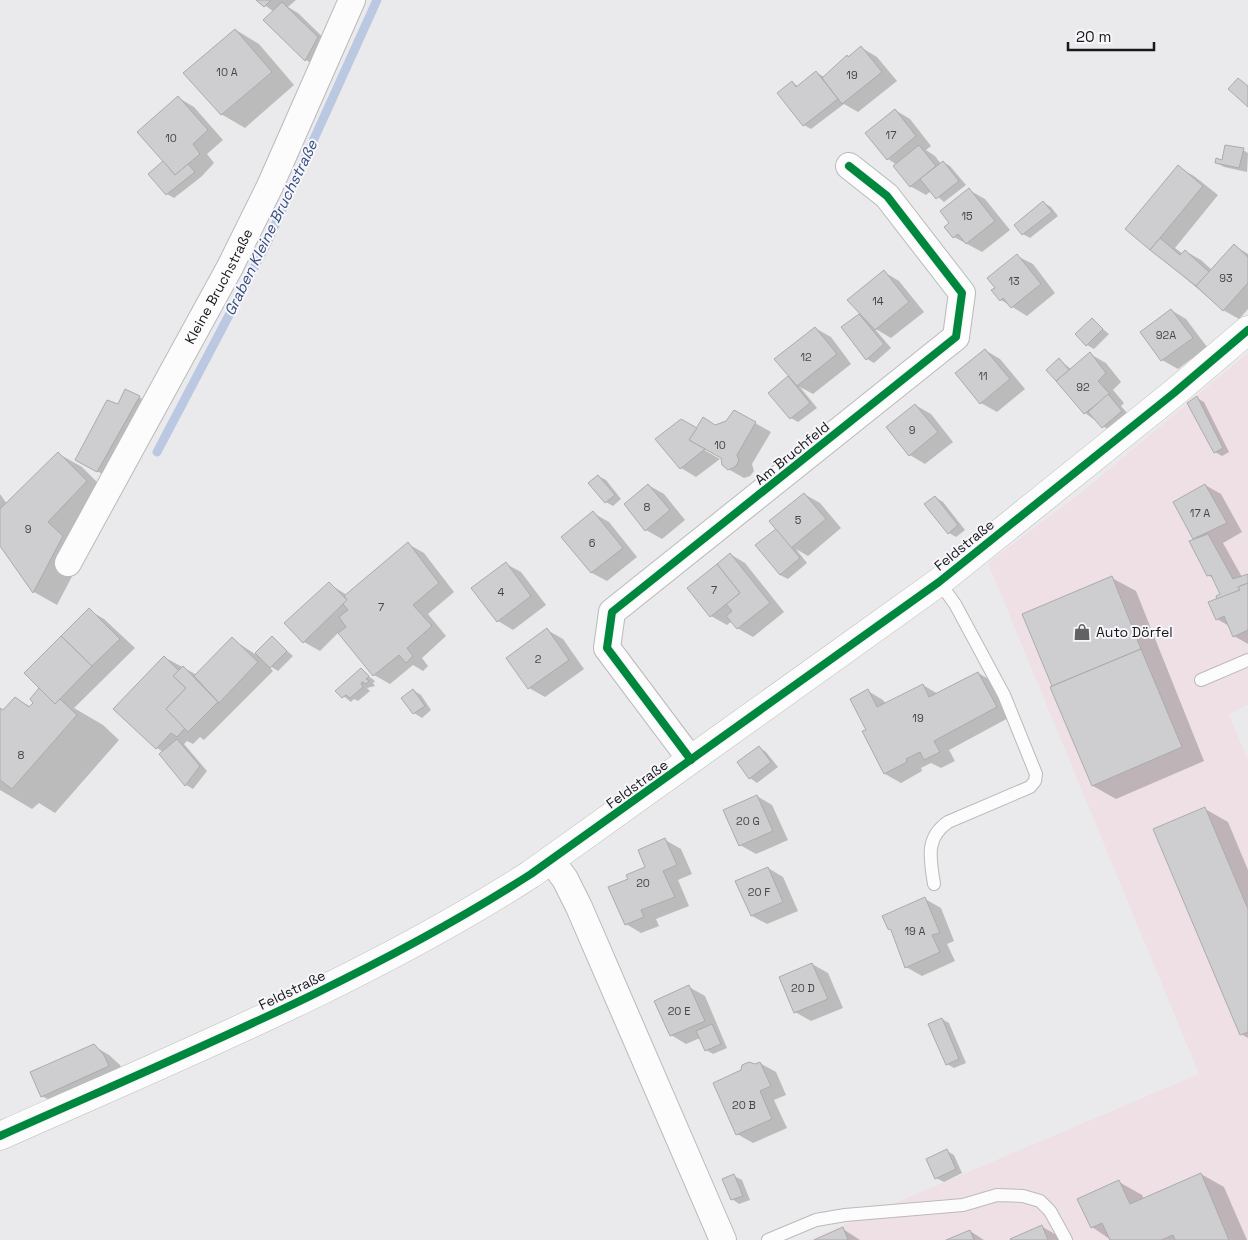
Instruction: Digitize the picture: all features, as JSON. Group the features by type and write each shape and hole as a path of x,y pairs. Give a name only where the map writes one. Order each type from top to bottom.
{"street":[{"name":"Kleine Bruchstraße","path":"68,563 230,267 270,186 352,0"},
{"name":"Am Bruchfeld","path":"691,760 607,648 612,612 956,337 962,293 887,196 849,166"},
{"name":"Feldstraße","path":"0,1136 287,1008 496,896 551,860 939,582 1174,393 1248,330"},
{"path":"551,860 565,879 579,907 723,1240"}],"lane":[{"path":"934,884 929,856 930,842 941,827 948,822 1030,787 1036,774 1004,695 955,604 939,582"},
{"path":"1201,680 1248,660"},
{"path":"768,1240 816,1220 845,1215 944,1208 997,1195 1023,1196 1040,1201 1050,1211 1066,1240"}],"shaded area":[{"path":"1248,353 1248,705 1229,714 1248,760 1248,1240 808,1240 1199,1074 988,563 1078,495"}],"building":[{"path":"256,0 271,0 264,7"},
{"path":"282,2 318,37 305,61 263,20"},
{"path":"235,29 272,72 221,115 183,73"},
{"path":"861,46 882,72 842,104 822,78 847,55 848,57"},
{"path":"816,71 838,99 803,126 777,93 792,81 796,87"},
{"path":"1238,78 1248,86 1248,107 1228,89"},
{"path":"178,96 208,130 193,144 200,154 175,175 137,132"},
{"path":"895,109 916,136 887,160 865,133"},
{"path":"919,145 936,166 910,187 893,166"},
{"path":"1225,145 1244,148 1239,168 1215,163 1216,158 1222,160"},
{"path":"163,161 175,175 188,164 195,172 166,195 148,174"},
{"path":"943,161 959,181 936,199 920,179"},
{"path":"1178,165 1203,186 1150,250 1125,229"},
{"path":"969,188 995,221 966,244 958,234 953,238 944,227 949,223 940,211"},
{"path":"1043,201 1052,212 1022,235 1014,225"},
{"path":"1160,238 1180,255 1185,250 1209,272 1196,286 1150,250"},
{"path":"1234,244 1248,257 1248,283 1223,311 1196,286"},
{"path":"1017,254 1041,284 1011,308 1003,298 1000,301 991,290 995,288 987,278"},
{"path":"884,270 909,302 875,330 847,300"},
{"path":"1171,309 1193,338 1161,361 1140,332"},
{"path":"859,314 884,344 866,360 841,327"},
{"path":"1092,318 1103,329 1086,346 1075,334"},
{"path":"815,327 837,354 797,386 774,359"},
{"path":"985,349 1010,379 980,404 955,373"},
{"path":"1090,352 1106,373 1098,381 1110,394 1084,414 1056,381"},
{"path":"1059,358 1069,370 1056,381 1046,370"},
{"path":"788,376 810,403 790,419 768,393"},
{"path":"125,389 140,396 97,472 75,460 107,400 118,404"},
{"path":"1108,394 1122,411 1102,428 1088,412"},
{"path":"1197,396 1223,448 1214,453 1187,403"},
{"path":"915,404 938,432 909,456 886,427"},
{"path":"734,410 756,422 737,455 739,461 735,467 728,470 722,465 721,458 689,440 703,417 715,425 726,421"},
{"path":"681,419 697,428 689,440 705,449 680,469 655,439"},
{"path":"58,452 87,481 48,522 63,536 33,593 0,546 0,509"},
{"path":"598,475 615,495 605,503 588,483"},
{"path":"648,484 670,510 645,531 624,504"},
{"path":"1205,484 1227,523 1193,539 1173,502"},
{"path":"804,493 826,519 791,548 769,521"},
{"path":"935,496 958,525 948,534 924,504"},
{"path":"593,511 623,548 591,573 561,537"},
{"path":"776,529 800,558 780,575 755,545"},
{"path":"1208,534 1233,579 1248,574 1248,583 1238,587 1240,590 1217,600 1216,596 1220,594 1211,575 1207,576 1189,541"},
{"path":"408,542 439,583 413,605 432,626 407,648 413,656 406,663 399,655 373,676 338,633 346,627 339,617 348,610 343,604 347,600 344,596"},
{"path":"730,553 770,603 737,629 726,616 732,611 726,604 740,593 717,564"},
{"path":"506,562 531,596 497,622 471,588"},
{"path":"717,564 740,593 710,617 687,588"},
{"name":"Auto Dörfel","path":"1112,576 1141,649 1052,686 1022,614"},
{"path":"329,582 347,600 303,643 284,623"},
{"path":"1248,583 1248,630 1233,637 1224,616 1216,620 1208,602 1240,590 1238,587"},
{"path":"89,608 120,639 92,666 61,636"},
{"path":"547,628 569,660 528,689 506,658"},
{"path":"61,636 92,666 55,704 24,673"},
{"path":"272,636 287,651 270,668 255,653"},
{"path":"232,637 258,662 219,703 194,676"},
{"path":"1141,649 1182,747 1092,786 1050,687"},
{"path":"164,656 179,671 173,676 186,688 166,709 185,728 177,737 171,733 156,749 113,709"},
{"path":"183,666 218,702 188,732 166,709 186,688 173,676"},
{"path":"361,668 369,676 366,679 369,681 366,684 361,683 363,687 350,698 346,695 342,698 335,691"},
{"path":"978,672 997,707 934,741 940,752 924,760 920,752 906,759 907,762 884,774 862,731 866,730 850,699 868,689 877,707 923,684 929,697"},
{"path":"39,688 55,704 60,699 77,715 12,789 0,780 0,708 3,710 15,697 29,707 33,703 30,699"},
{"path":"413,689 425,706 413,714 401,698"},
{"path":"177,739 200,766 185,786 159,754"},
{"path":"759,746 771,762 749,779 737,762"},
{"path":"757,795 773,831 739,846 723,810"},
{"path":"1205,807 1248,909 1248,1032 1240,1035 1153,829"},
{"path":"665,838 677,865 663,871 675,897 641,910 644,917 625,925 608,887 628,879 626,875 645,867 638,850"},
{"path":"768,867 783,902 751,916 735,881"},
{"path":"925,897 940,933 932,935 940,952 905,968 891,930 888,929 882,916"},
{"path":"812,963 828,999 794,1013 779,977"},
{"path":"689,985 705,1021 670,1036 654,1001"},
{"path":"942,1018 959,1059 946,1065 928,1024"},
{"path":"712,1024 721,1044 705,1051 696,1031"},
{"path":"94,1044 104,1055 109,1066 41,1097 30,1072"},
{"path":"749,1062 755,1064 760,1062 771,1086 760,1091 772,1119 736,1135 713,1083 741,1070 742,1065"},
{"path":"947,1149 956,1169 935,1179 926,1159"},
{"path":"1201,1173 1229,1240 1175,1240 1173,1235 1161,1240 1110,1240 1102,1223 1091,1228 1077,1199 1119,1180 1130,1204"},
{"path":"734,1174 743,1196 731,1200 722,1179"},
{"path":"1042,1225 1048,1240 1010,1239"},
{"path":"843,1227 848,1240 814,1240"},
{"path":"970,1230 974,1240 946,1240"}],"waterway":[{"name":"Graben Kleine Bruchstraße","path":"157,452 266,245 377,0"}],"cycle path":[{"path":"691,760 607,648 612,612 956,337 962,293 887,196 849,166"},
{"path":"0,1136 203,1046 338,982 404,948 531,874 939,582 1174,393 1248,330"}],"place":[{"name":"Auto Dörfel","path":"1082,632"}]}
